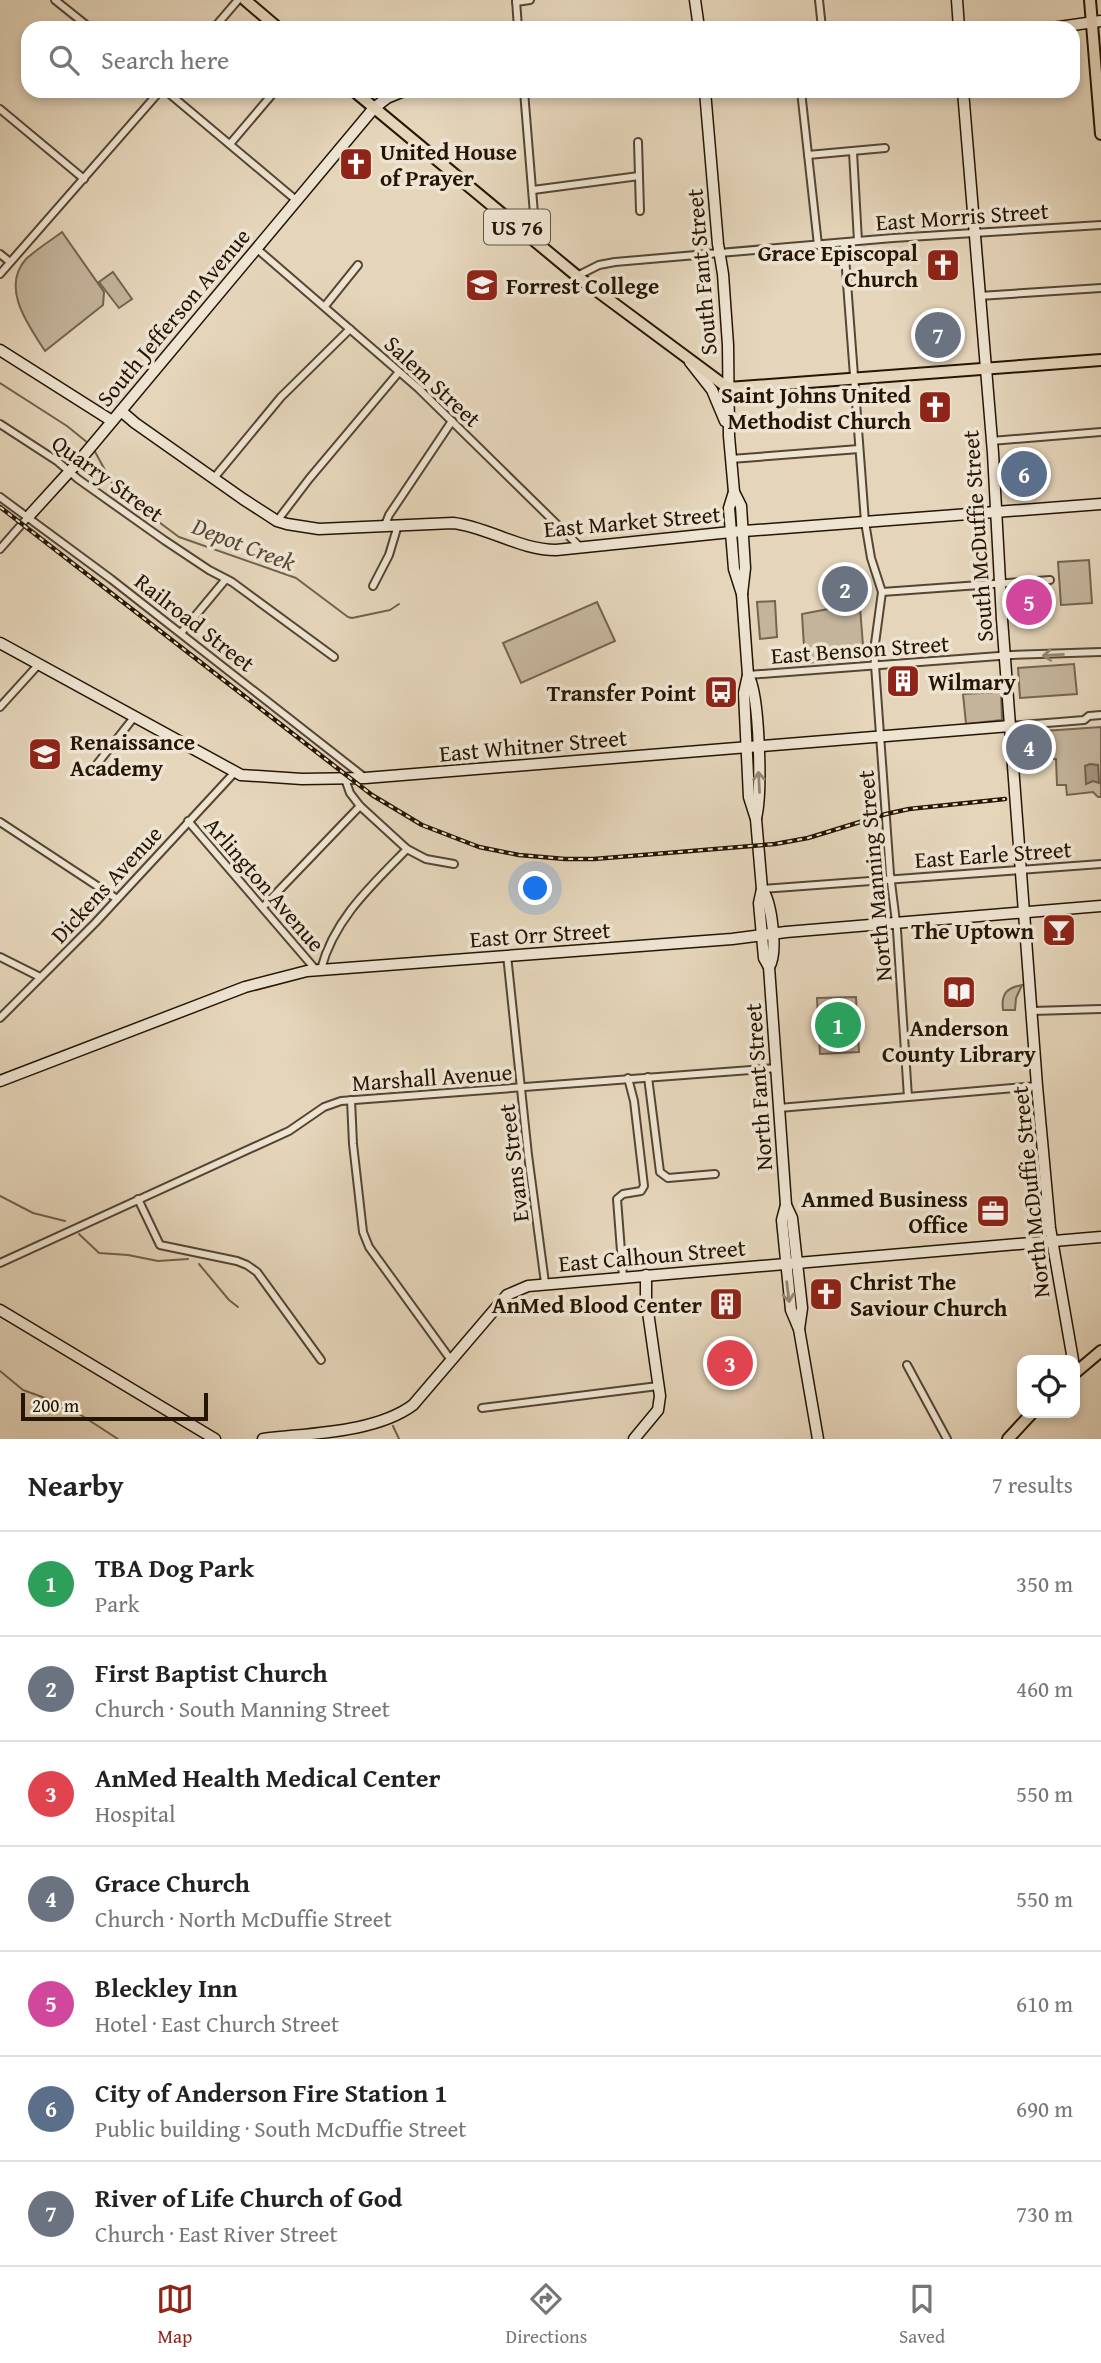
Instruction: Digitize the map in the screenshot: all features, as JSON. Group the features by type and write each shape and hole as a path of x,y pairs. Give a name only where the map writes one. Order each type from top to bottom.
{"main road":[{"path":"245,0 270,21"},
{"path":"1090,0 1096,22 1101,131"},
{"name":"US 76","path":"362,98 577,276 728,388"},
{"path":"728,388 1101,360"},
{"path":"1080,1368 1101,1351"},
{"path":"1007,1439 1027,1418"}],"street":[{"path":"55,0 81,21"},
{"path":"220,21 238,0"},
{"path":"517,21 516,1 530,0"},
{"path":"695,0 698,21"},
{"path":"818,0 821,21"},
{"path":"957,0 958,21"},
{"path":"0,274 154,98"},
{"path":"174,98 296,200"},
{"path":"230,144 269,98"},
{"path":"374,108 387,98"},
{"path":"525,98 534,214 530,238"},
{"name":"South Fant Street","path":"706,98 728,345 729,436 734,492 729,508 734,569 741,594 748,675 744,693 746,747"},
{"path":"802,98 818,245"},
{"name":"South McDuffie Street","path":"964,98 1010,726"},
{"name":"South Jefferson Avenue","path":"0,549 121,411 374,108"},
{"path":"0,109 85,179"},
{"path":"638,142 640,211"},
{"path":"808,155 885,148"},
{"path":"853,152 858,241"},
{"path":"533,190 639,176"},
{"name":"East Morris Street","path":"577,276 599,265 615,262 858,241 1101,225"},
{"path":"844,243 865,522 871,558 882,592 1050,580"},
{"name":"Salem Street","path":"256,248 399,372 580,547"},
{"path":"0,254 10,262"},
{"path":"325,306 358,265"},
{"path":"979,296 1101,288"},
{"path":"214,478 281,397 350,329"},
{"path":"0,350 112,421"},
{"path":"685,356 717,399 729,436"},
{"path":"277,521 399,372"},
{"name":"East Market Street","path":"121,411 277,521 309,528 453,523 476,527 537,549 556,550 731,532 1101,504"},
{"path":"385,525 452,421"},
{"name":"Quarry Street","path":"0,424 57,461 164,540 226,579 334,657"},
{"path":"991,441 1101,432"},
{"path":"732,459 859,449"},
{"name":"South Fant Street","path":"734,492 741,506 746,568 741,594"},
{"name":"Railroad Street","path":"0,497 181,633 365,778"},
{"path":"373,586 389,555 398,524"},
{"path":"181,633 226,579"},
{"name":"North Manning Street","path":"882,592 874,640 875,665 908,1097"},
{"name":"East Whitner Street","path":"0,643 241,775 365,778 1084,720 1089,716 1101,715"},
{"name":"East Benson Street","path":"748,675 1004,655 1101,652"},
{"path":"0,707 39,664"},
{"name":"South Fant Street","path":"748,675 755,691 757,746"},
{"path":"90,773 135,716"},
{"name":"North McDuffie Street","path":"1010,726 1037,1086 1052,1241 1072,1355"},
{"name":"North Fant Street","path":"756,819 760,793 757,746"},
{"name":"North Fant Street","path":"746,747 749,797 756,819 762,889 759,903 767,935 764,958 769,967 786,1205 792,1218 791,1263 802,1308 799,1329 818,1439"},
{"name":"Dickens Avenue","path":"0,1018 117,899 235,772"},
{"path":"345,779 350,793 360,806 407,849 426,859 454,864"},
{"path":"263,907 360,806"},
{"name":"Arlington Avenue","path":"188,821 319,969"},
{"path":"0,822 117,899"},
{"path":"319,969 343,919 407,849"},
{"name":"East Earle Street","path":"762,889 1101,864"},
{"name":"East Orr Street","path":"0,1081 245,988 319,969 1101,906"},
{"name":"Evans Street","path":"507,955 545,1283"},
{"path":"0,957 40,977"},
{"path":"1032,1011 1101,1009"},
{"name":"Marshall Avenue","path":"0,1263 289,1130 324,1107 341,1101 777,1068"},
{"path":"648,1077 660,1172 668,1178 715,1174"},
{"path":"624,1277 617,1199 623,1194 641,1191 644,1186 634,1101 628,1078"},
{"path":"779,1108 1037,1086"},
{"path":"351,1100 363,1233 369,1247 451,1360"},
{"path":"138,1199 160,1245 237,1261 257,1272 321,1360"},
{"name":"East Calhoun Street","path":"263,1439 362,1425 397,1416 412,1405 507,1295 528,1286 1101,1237"},
{"path":"634,1439 657,1410 660,1396 646,1298 646,1275"},
{"path":"0,1310 215,1439"},
{"path":"907,1365 947,1439"},
{"path":"482,1408 658,1386"}],"shaded area":[{"path":"62,232 104,292 103,305 45,351 25,319 16,294 16,282 26,259"},
{"path":"113,272 132,299 119,308 99,282"},
{"path":"1089,560 1092,603 1061,605 1058,562"},
{"path":"775,601 777,637 760,639 757,602"},
{"path":"597,602 615,641 521,683 503,643"},
{"path":"860,607 864,658 805,663 802,614"},
{"path":"1074,664 1077,694 1020,698 1018,668"},
{"path":"1001,692 1002,720 966,724 963,694"},
{"path":"1101,727 1101,797 1093,792 1067,795 1066,785 1057,785 1056,759 1046,759 1044,731"},
{"path":"1098,765 1099,783 1093,781 1086,784 1085,766"},
{"path":"1022,985 1016,998 1015,1010 1003,1010 1006,993"},
{"path":"856,997 859,1052 820,1054 817,998"}],"waterway":[{"name":"Depot Creek","path":"0,383 67,426 88,443"},
{"name":"Depot Creek","path":"94,450 116,490 179,537 296,578 348,617 390,610 399,604"},
{"path":"0,1196 33,1213 65,1221"},
{"path":"79,1234 99,1253 158,1261 188,1259"},
{"path":"199,1264 238,1307"},
{"path":"0,1371 23,1390 67,1406 118,1439"},
{"path":"393,1426 399,1439"}],"railway":[{"path":"0,507 372,795 422,825 479,847 519,855 594,859 775,844 808,838 909,809 1005,799"}],"place":[{"name":"United House of Prayer","path":"356,164"},
{"name":"Grace Episcopal Church","path":"943,265"},
{"name":"Forrest College","path":"482,285"},
{"name":"River of Life Church of God","path":"938,335"},
{"name":"Saint Johns United Methodist Church","path":"935,407"},
{"name":"City of Anderson Fire Station 1","path":"1024,474"},
{"name":"First Baptist Church","path":"845,589"},
{"name":"Bleckley Inn","path":"1029,602"},
{"name":"Wilmary","path":"903,681"},
{"name":"Transfer Point","path":"721,692"},
{"name":"Grace Church","path":"1029,747"},
{"name":"Renaissance Academy","path":"45,754"},
{"name":"The Uptown","path":"1059,930"},
{"name":"Anderson County Library","path":"959,992"},
{"name":"TBA Dog Park","path":"838,1025"},
{"name":"Anmed Business Office","path":"993,1211"},
{"name":"Christ The Saviour Church","path":"826,1294"},
{"name":"AnMed Blood Center","path":"726,1304"},
{"name":"AnMed Health Medical Center","path":"730,1363"}]}
